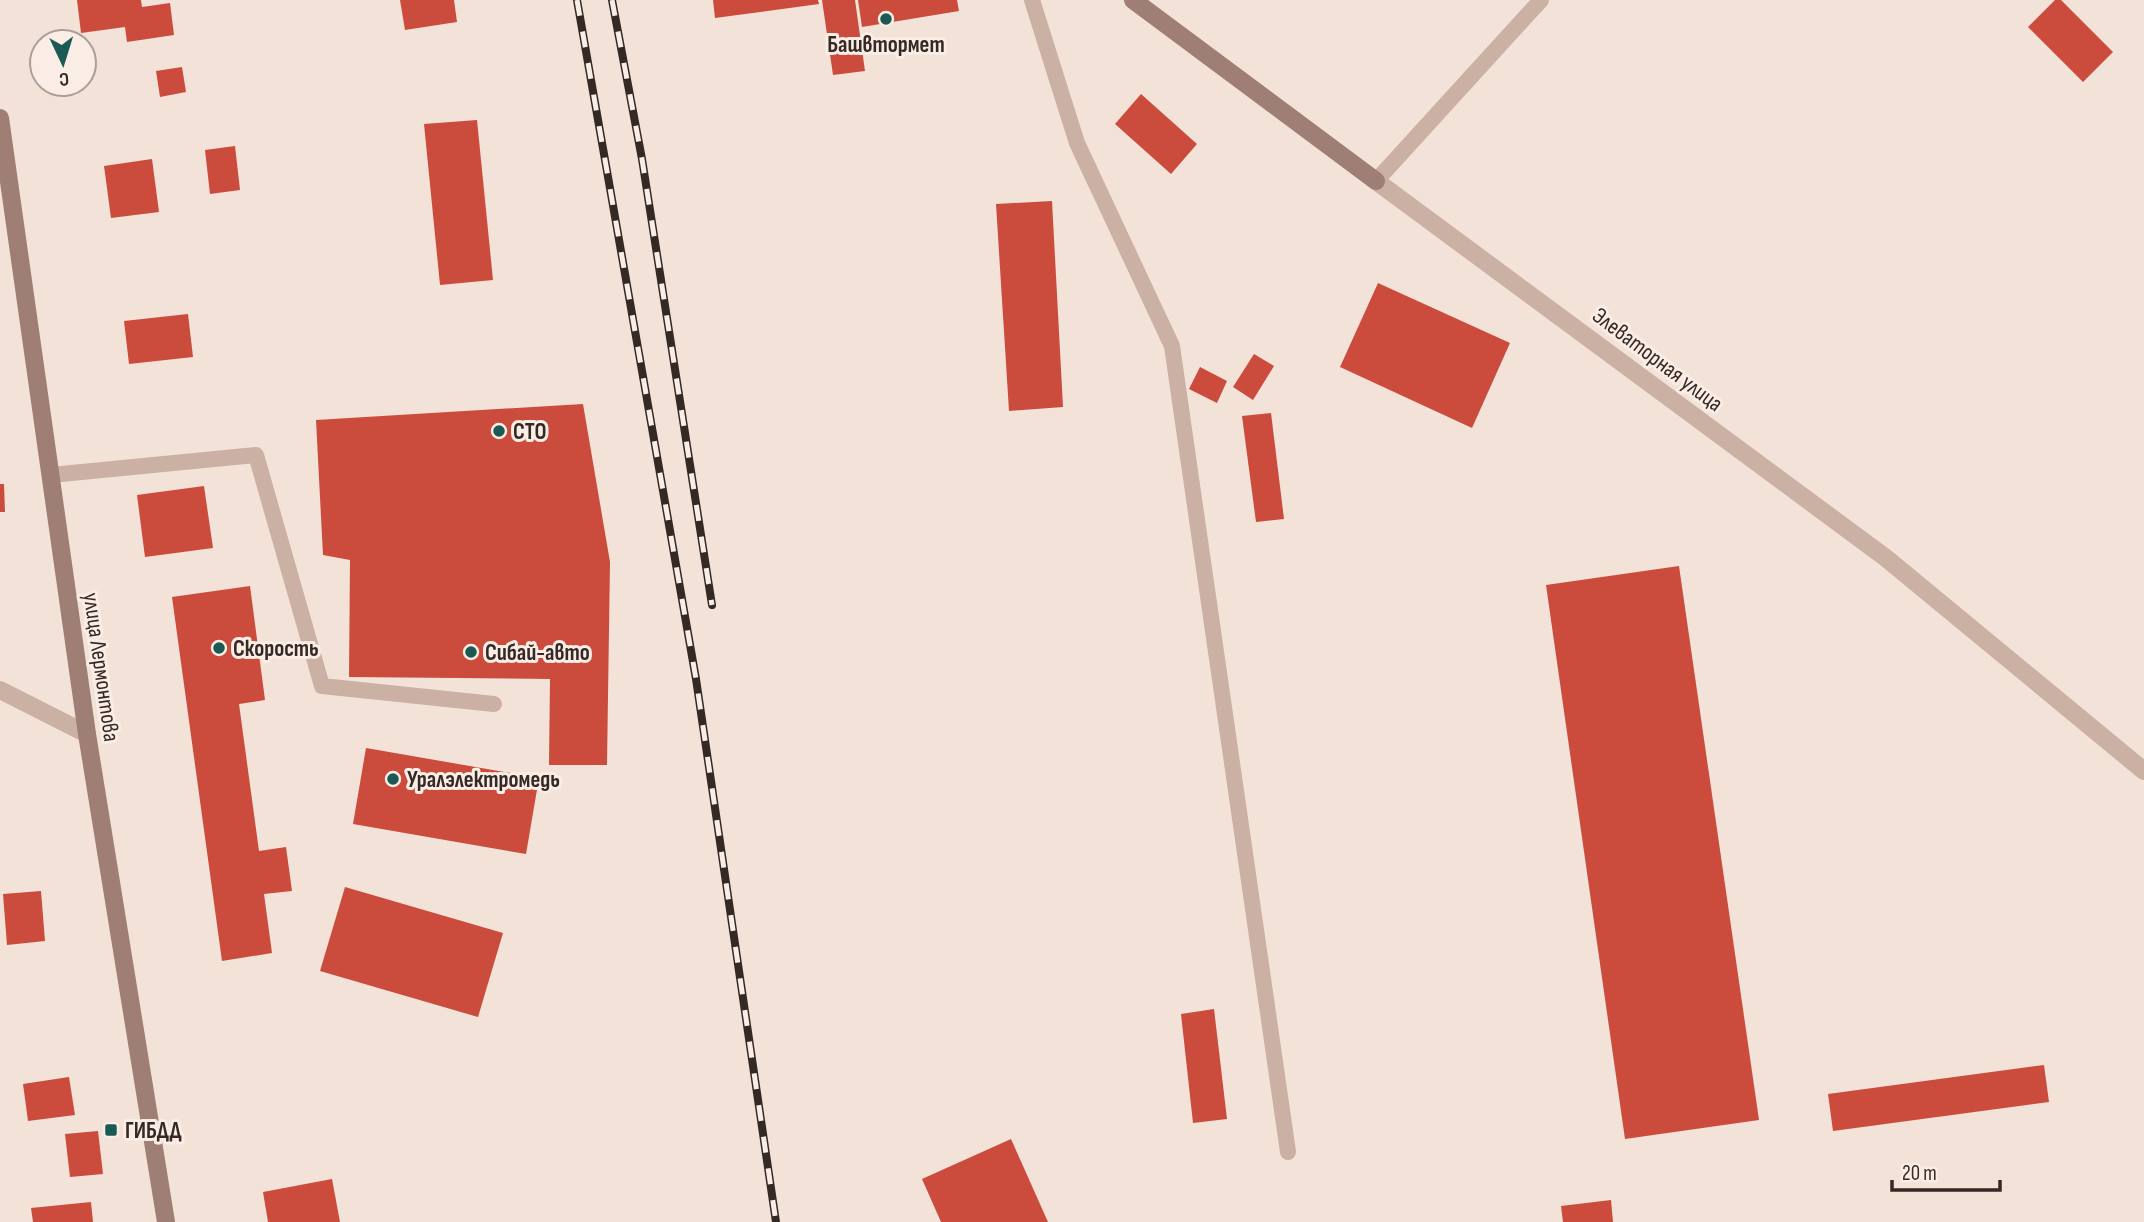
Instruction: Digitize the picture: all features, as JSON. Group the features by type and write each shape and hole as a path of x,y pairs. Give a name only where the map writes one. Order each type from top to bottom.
{"main road":[{"name":"Элеваторная улица","path":"1133,0 1376,181"},
{"name":"улица Лермонтова","path":"0,118 87,734 166,1222"}],"street":[{"name":"Элеваторная улица","path":"1376,181 1886,558 2144,771"},
{"path":"0,690 87,734"}],"lane":[{"path":"1032,0 1077,143 1172,346 1288,1152"},
{"path":"1376,181 1541,0"},
{"path":"51,475 256,455 322,686 494,704"}],"building":[{"path":"77,0 141,0 142,7 170,3 174,35 127,42 125,27 98,31 98,28 80,28"},
{"path":"400,0 454,0 457,22 405,30"},
{"path":"713,0 818,0 819,4 715,18"},
{"path":"822,0 855,0 865,71 833,75"},
{"name":"Башвтормет","path":"858,0 957,0 959,11 862,27"},
{"path":"2055,0 2061,0 2113,52 2083,82 2028,27"},
{"path":"182,67 186,92 160,97 156,71"},
{"path":"1141,94 1197,144 1171,174 1115,124"},
{"path":"477,120 493,280 440,285 424,124"},
{"path":"235,146 240,190 210,194 205,150"},
{"path":"152,159 159,212 111,218 104,166"},
{"path":"1052,201 1063,407 1009,411 996,204"},
{"path":"1378,283 1510,343 1472,428 1340,367"},
{"path":"188,314 193,357 129,364 124,321"},
{"path":"1254,354 1274,366 1253,400 1233,387"},
{"path":"1200,367 1227,381 1217,403 1189,389"},
{"path":"583,404 610,562 607,765 549,765 550,679 349,677 350,560 323,555 316,420"},
{"path":"1271,413 1284,519 1256,522 1242,416"},
{"path":"0,484 4,484 5,512 0,512"},
{"path":"204,486 213,548 145,557 137,495"},
{"path":"1679,566 1759,1120 1625,1139 1546,585"},
{"path":"250,586 265,700 239,704 259,851 286,847 292,891 264,894 272,953 222,961 172,597"},
{"path":"366,748 539,778 526,854 353,824"},
{"path":"345,887 503,933 478,1017 320,971"},
{"path":"41,891 45,941 7,945 3,894"},
{"path":"1214,1009 1227,1119 1193,1123 1181,1014"},
{"path":"2044,1065 2049,1102 1833,1131 1828,1094"},
{"path":"69,1077 75,1115 28,1121 23,1084"},
{"path":"98,1131 103,1174 70,1177 65,1134"},
{"path":"1011,1139 1048,1222 941,1222 922,1179"},
{"path":"332,1179 340,1222 268,1222 263,1192"},
{"path":"1611,1200 1613,1222 1563,1222 1561,1206"},
{"path":"91,1202 93,1222 33,1222 31,1208"}],"railway":[{"path":"577,0 696,679 776,1222"},
{"path":"612,0 642,159 712,605"}],"place":[{"name":"Башвтормет","path":"886,19"},
{"name":"СТО","path":"499,431"},
{"name":"Скорость","path":"219,648"},
{"name":"Сибай-авто","path":"471,652"},
{"name":"Уралэлектромедь","path":"393,779"},
{"name":"ГИБДД","path":"111,1130"}]}
